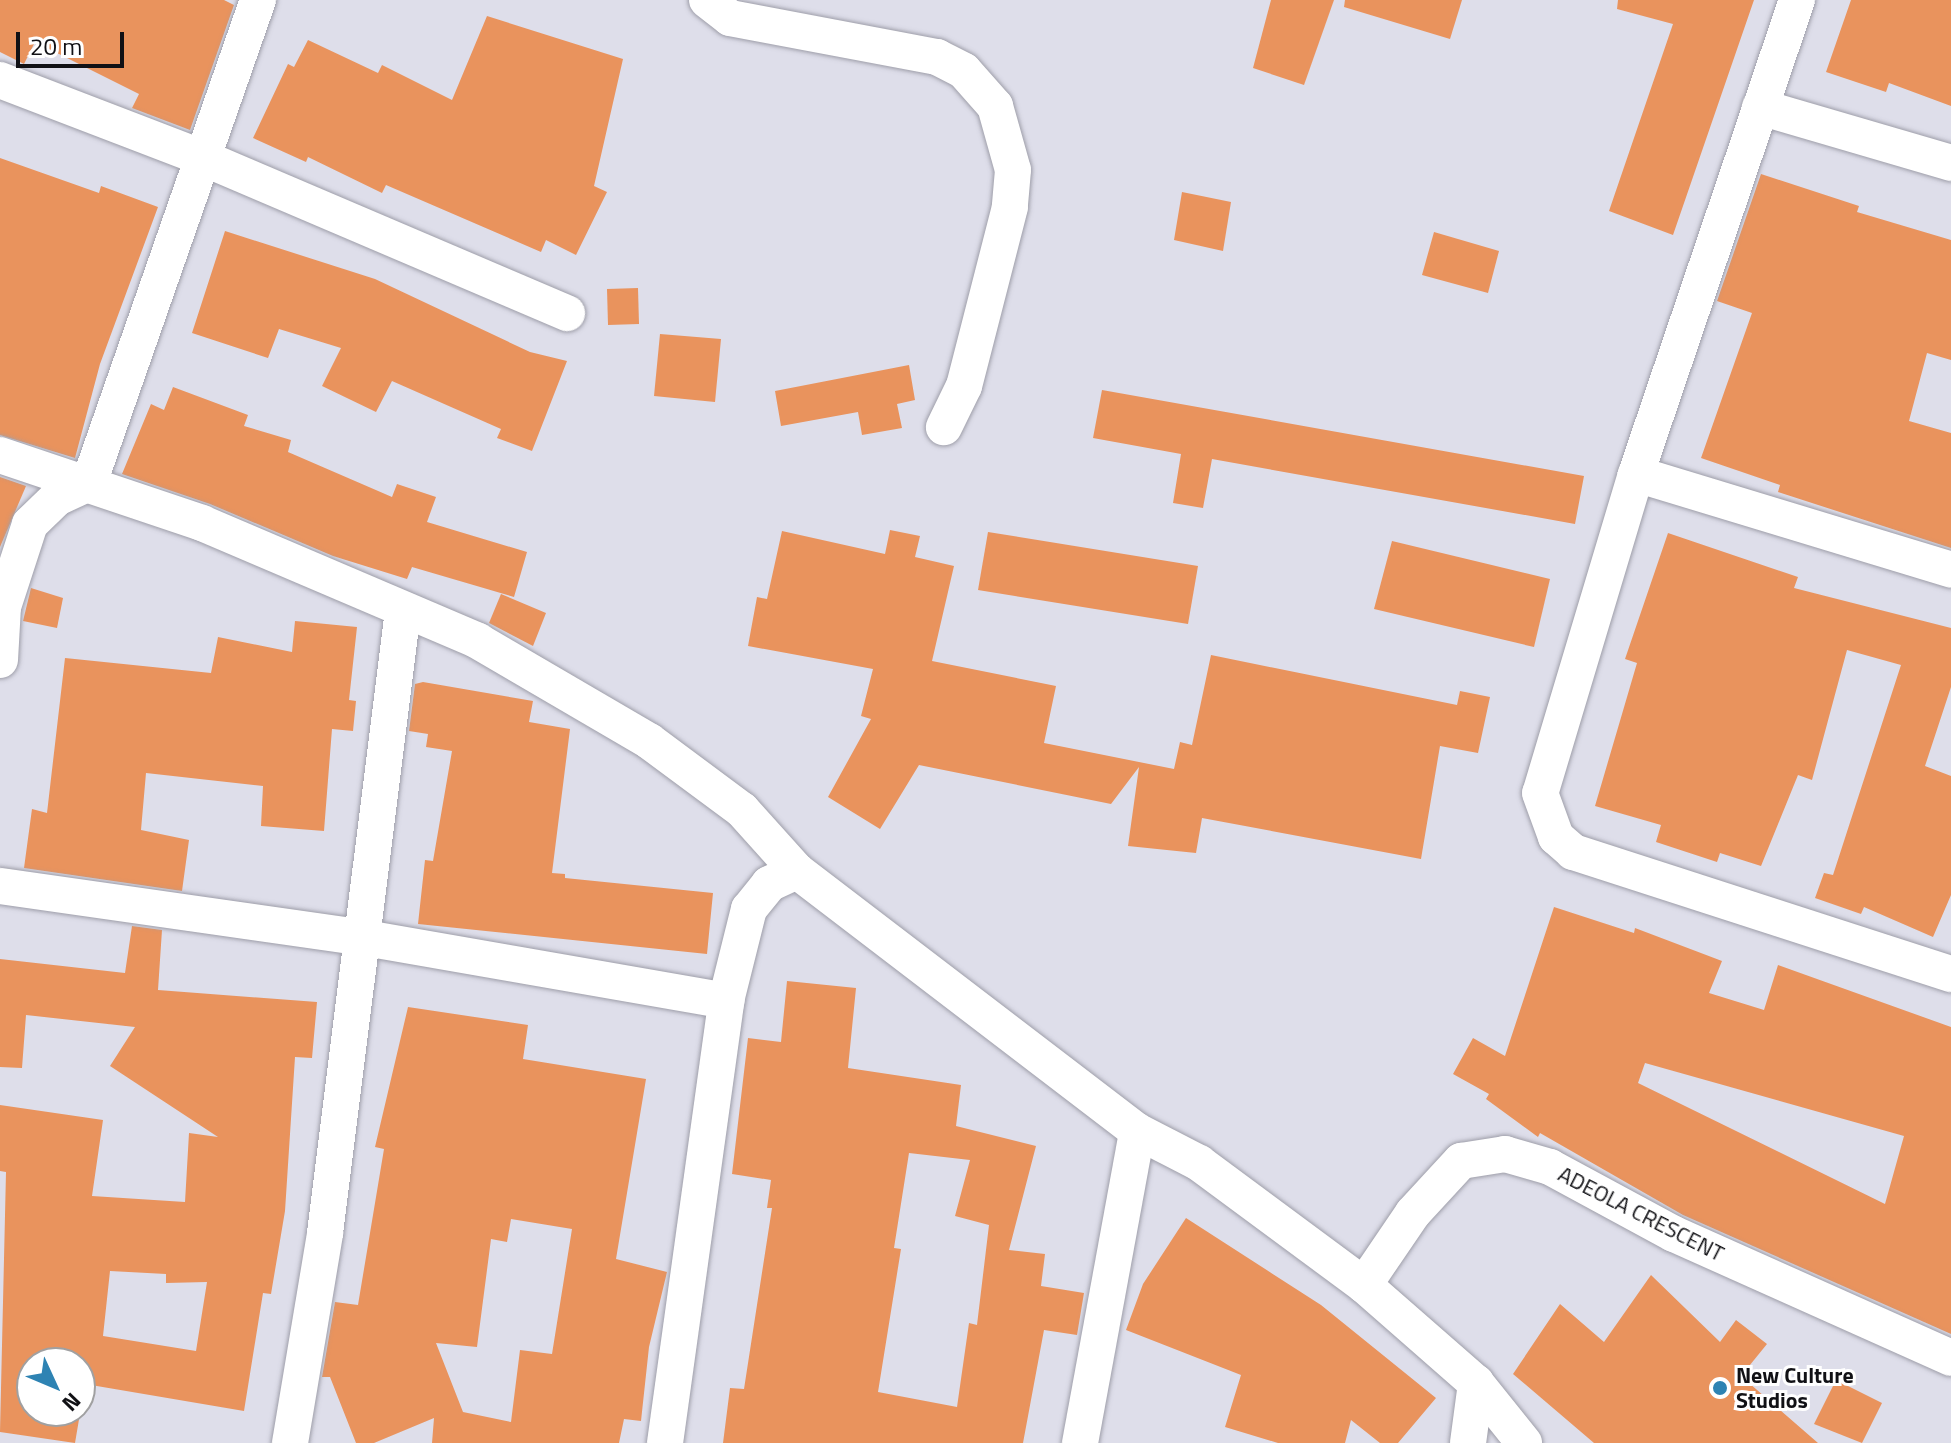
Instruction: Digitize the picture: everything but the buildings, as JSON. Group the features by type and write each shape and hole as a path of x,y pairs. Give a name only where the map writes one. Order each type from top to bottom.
{"street":[{"path":"0,660 3,607 30,524 57,498 89,483 258,0"},
{"path":"707,0 730,18 937,57 964,71 995,106 1013,170 1010,207 964,386 944,427"},
{"path":"1797,0 1636,474 1540,793 1556,837 1573,852 1951,974"},
{"path":"0,80 201,157 567,313"},
{"path":"1760,107 1951,163"},
{"path":"0,455 202,523 478,641 649,741 742,810 797,871 1137,1131 1199,1163 1367,1281 1476,1383 1524,1443"},
{"path":"1636,474 1951,570"},
{"path":"290,1443 325,1233 403,610"},
{"path":"665,1443 726,1001 749,909 769,884 797,871"},
{"path":"0,886 360,937 726,1001"},
{"path":"1080,1443 1137,1131"},
{"name":"ADEOLA CRESCENT","path":"1367,1281 1413,1213 1461,1161 1505,1154 1550,1167 1674,1234 1951,1358"},
{"path":"1468,1443 1476,1383"}],"place":[{"name":"New Culture Studios","path":"1720,1388"}]}
